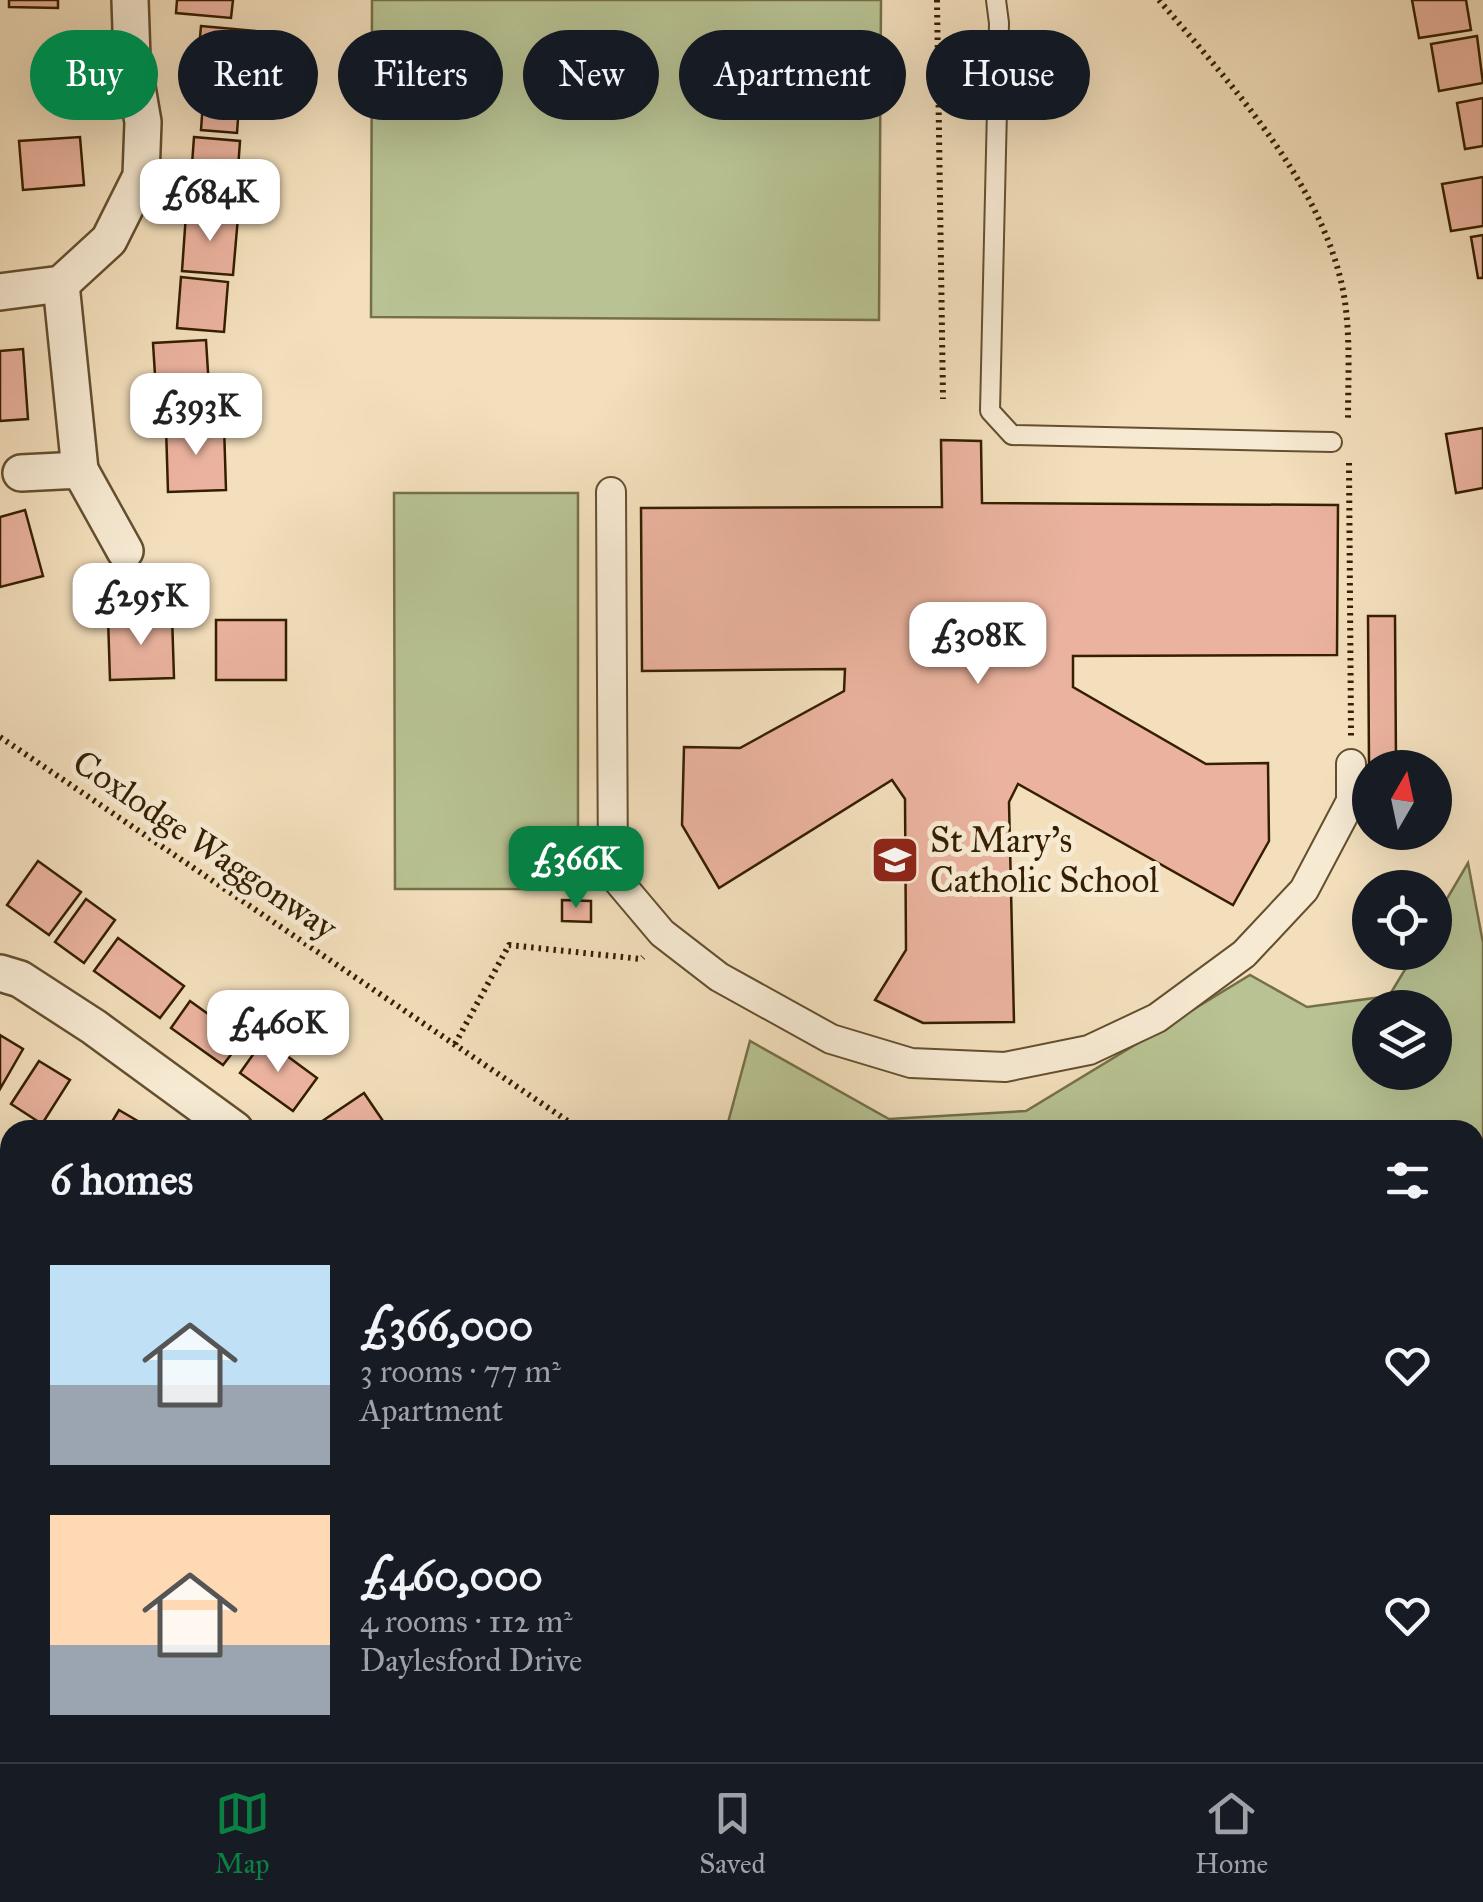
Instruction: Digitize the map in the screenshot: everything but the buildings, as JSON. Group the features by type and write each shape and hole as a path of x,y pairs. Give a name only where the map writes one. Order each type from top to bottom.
{"street":[{"path":"0,292 60,284 109,240 141,176 143,122 132,58 130,0"},
{"path":"60,284 80,470 126,552"},
{"path":"20,473 80,470"},
{"path":"612,492 613,876 662,933 718,977 831,1039 911,1063 1005,1067 1089,1050 1156,1018 1244,954 1304,890 1351,802 1351,764"},
{"path":"0,973 20,979 94,1027 220,1120"}],"lane":[{"path":"996,0 999,23 990,411 1012,434 1332,442"}],"path":[{"path":"937,0 943,399"},
{"path":"1160,0 1242,97 1320,216 1343,290 1348,423"},
{"path":"1349,457 1351,764"},
{"name":"Coxlodge Waggonway","path":"0,737 566,1120"},
{"path":"455,1044 509,945 641,959 662,933"}],"green space":[{"path":"372,0 881,0 881,30 679,30 679,120 880,120 879,320 371,317 372,120 503,120 503,30 372,30"},
{"path":"394,493 578,493 578,889 395,889"},
{"path":"1468,863 1483,943 1483,1120 729,1120 750,1041 889,1119 1026,1111 1250,975 1307,1007 1352,1001 1352,1090 1452,1090 1452,990 1393,990 1405,970 1452,970 1452,890"}],"place":[{"name":"St Mary's Catholic School","path":"895,860"}]}
